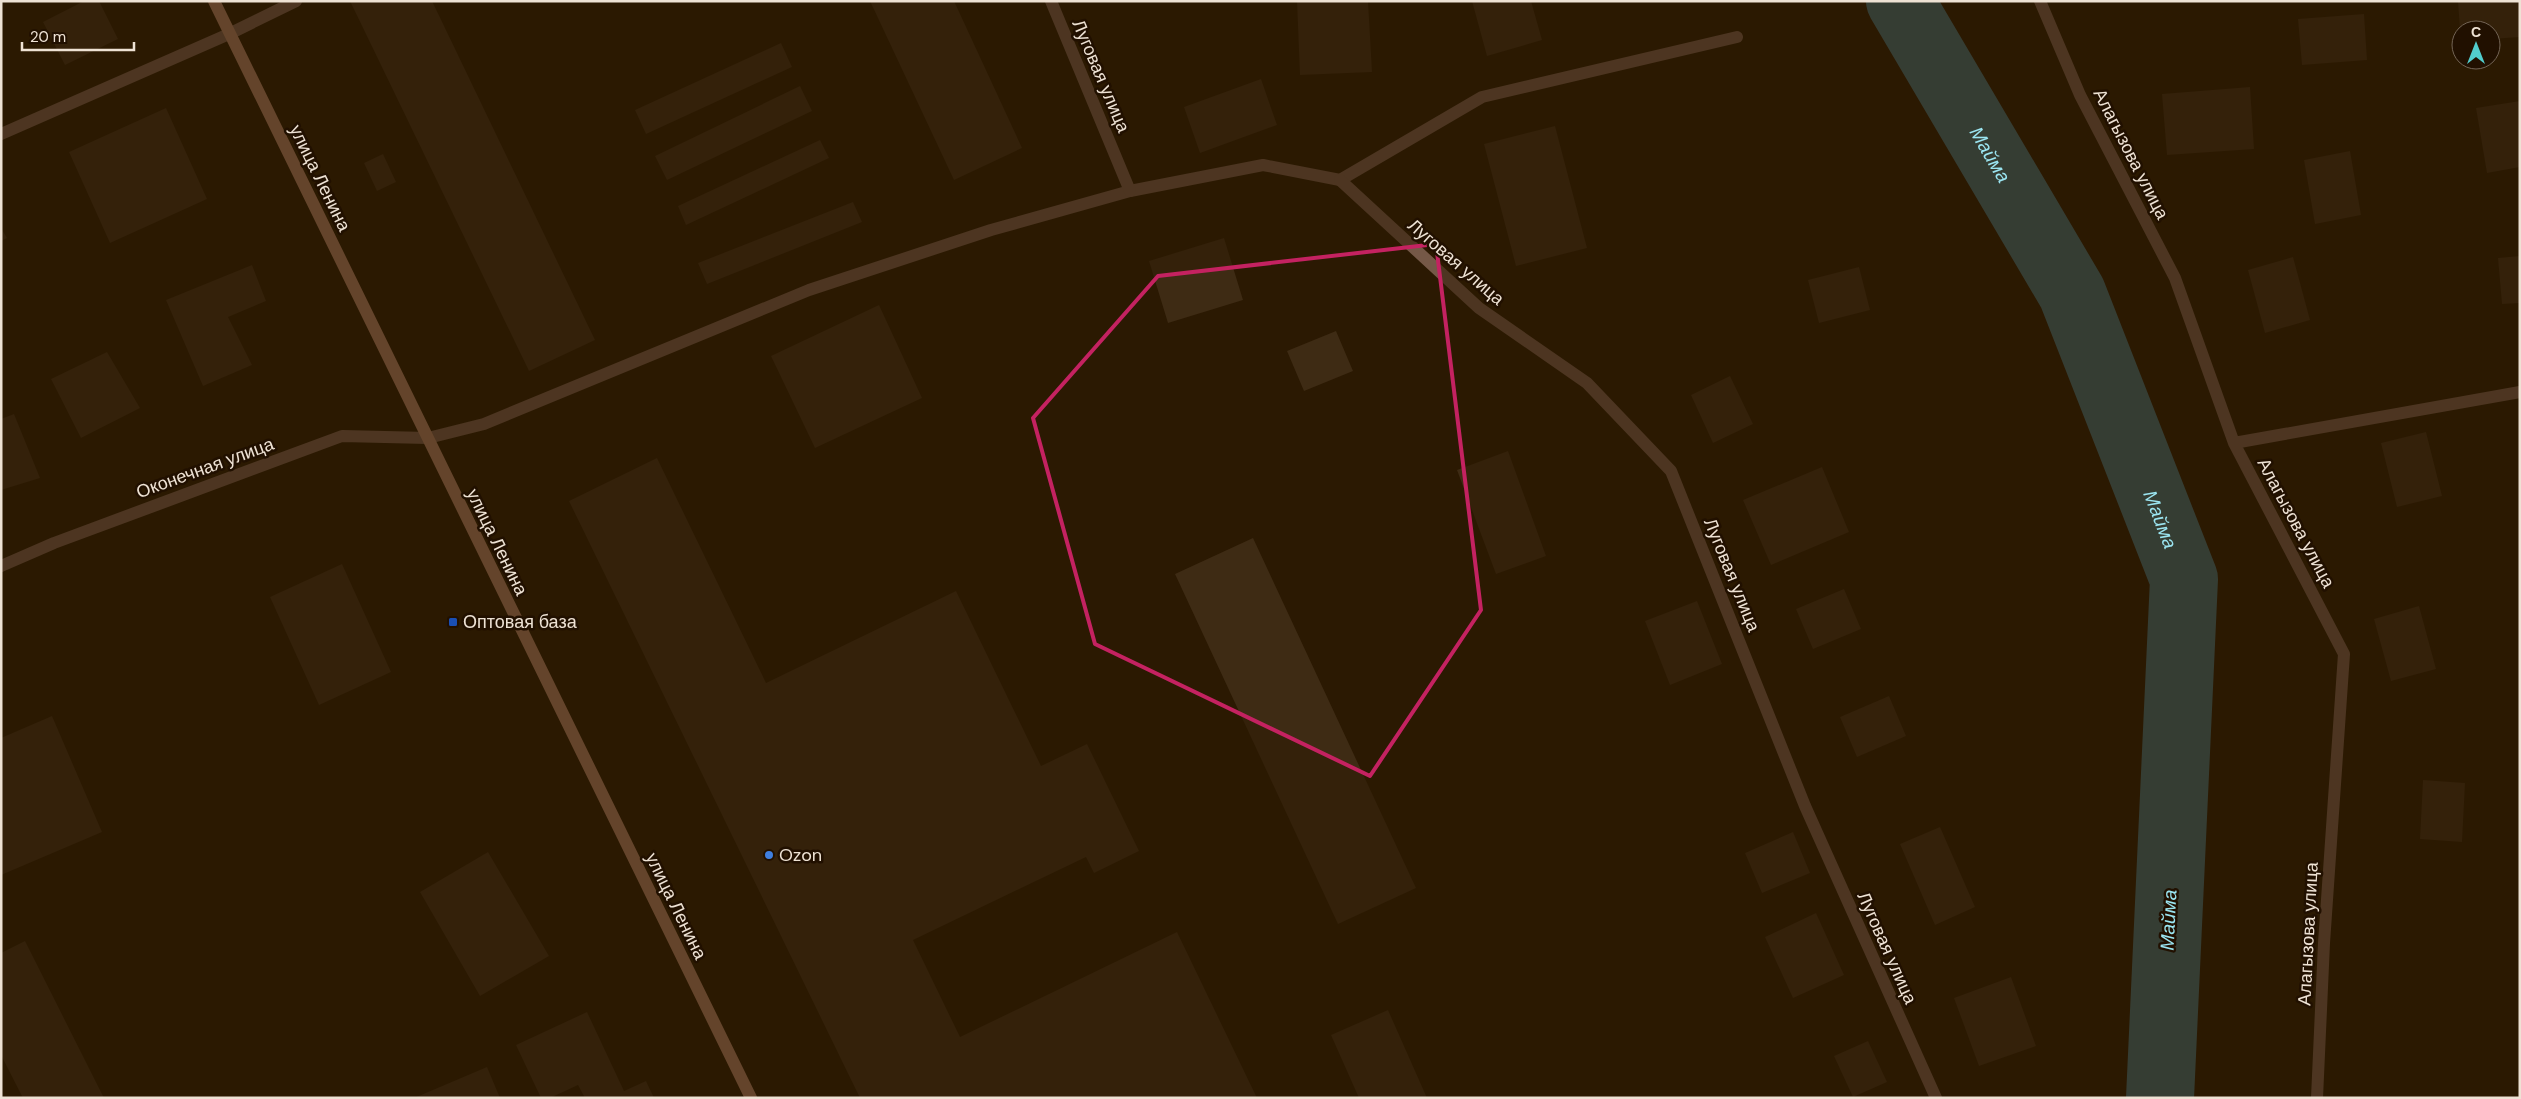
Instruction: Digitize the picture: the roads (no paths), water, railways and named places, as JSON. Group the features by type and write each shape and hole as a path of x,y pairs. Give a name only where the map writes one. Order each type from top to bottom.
{"street":[{"name":"улица Ленина","path":"214,1 428,438 462,512 751,1098"},
{"path":"1,134 229,34 296,1"},
{"name":"Луговая улица","path":"1051,1 1130,191"},
{"name":"Алагызова улица","path":"2040,1 2080,95 2175,278 2234,443 2344,654 2324,943 2317,1098"},
{"path":"1340,180 1482,97 1737,37"},
{"name":"Оконечная улица","path":"1,566 54,543 342,436 428,438 484,424 809,290 991,230 1130,191 1263,165 1340,180"},
{"name":"Луговая улица","path":"1340,180 1479,308 1587,383 1671,471 1805,806 1936,1098"},
{"path":"2234,443 2520,392"}],"waterway":[{"name":"Майма","path":"1900,1 2072,293 2184,579 2160,1098"}],"place":[{"name":"Оптовая база","path":"453,622"},
{"name":"Ozon","path":"769,855"}]}
